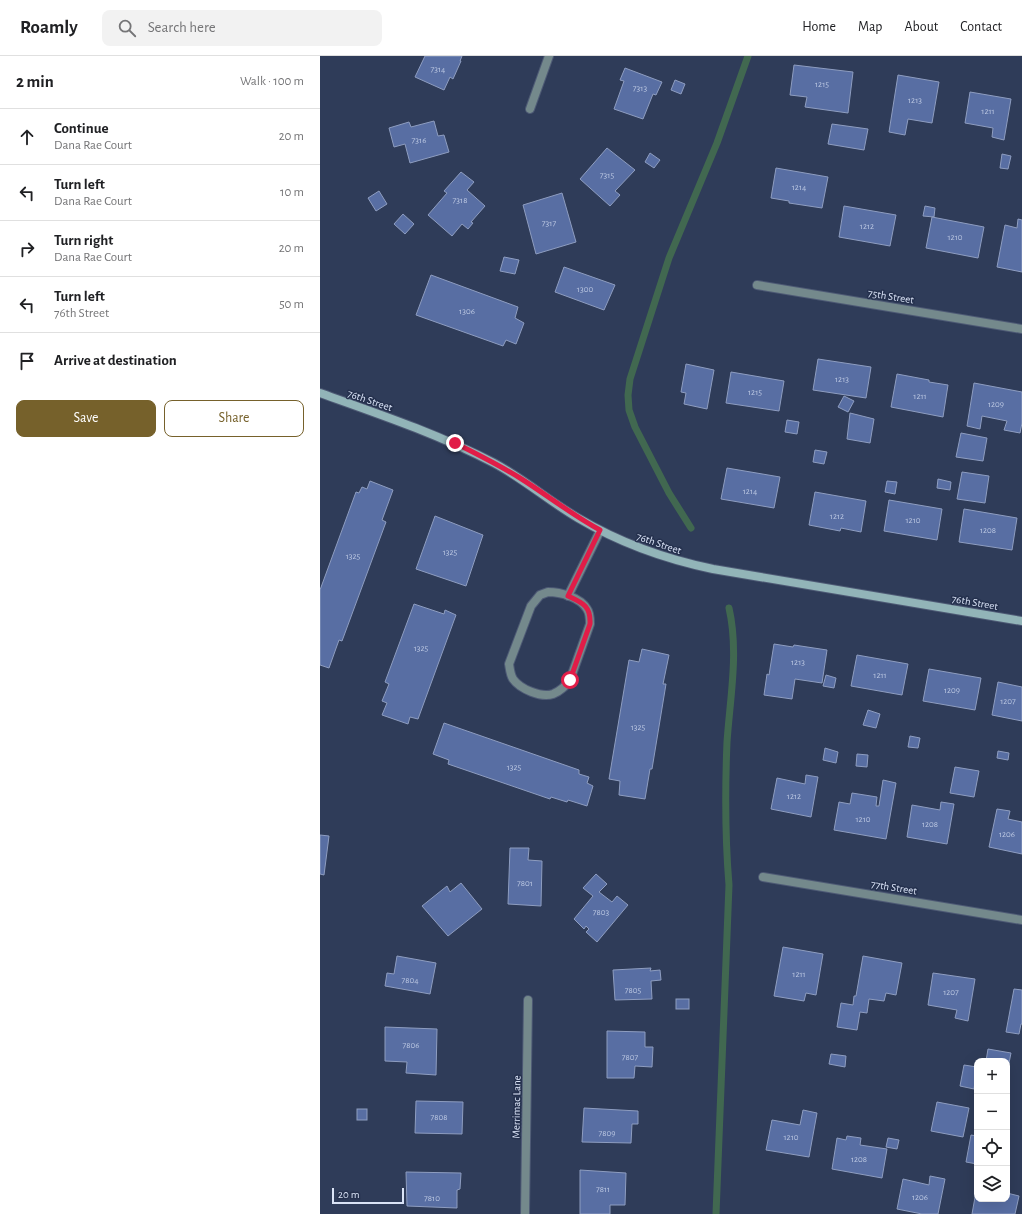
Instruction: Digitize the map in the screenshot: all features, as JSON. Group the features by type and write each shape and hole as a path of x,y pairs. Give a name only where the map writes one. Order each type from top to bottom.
{"street":[{"path":"530,109 549,56"},
{"name":"75th Street","path":"757,286 1022,329"},
{"name":"76th Street","path":"320,394 420,429 455,443 521,479 577,518 630,545 684,563 1022,621"},
{"path":"568,596 600,530"},
{"path":"548,592 568,596 582,603 588,609 590,624 570,680 565,687 558,692 543,695 517,683 511,674 510,664 531,606 535,600 540,595 548,592"},
{"name":"77th Street","path":"763,877 1022,920"},
{"name":"Merrimac Lane","path":"525,1214 528,1000"}],"building":[{"path":"425,56 462,56 453,79 450,77 444,90 415,77"},
{"path":"794,65 853,72 848,113 805,107 807,97 790,95"},
{"path":"625,68 662,82 656,95 653,94 643,119 614,109 624,81 620,80"},
{"path":"898,75 939,82 932,123 908,119 905,135 889,132"},
{"path":"675,80 685,84 681,94 671,90"},
{"path":"970,92 1011,99 1004,140 992,137 993,128 965,123"},
{"path":"434,121 438,136 444,135 449,152 410,163 405,144 394,147 389,128 409,122 411,127"},
{"path":"832,124 868,129 864,150 828,144"},
{"path":"607,148 635,170 615,191 620,195 610,206 580,179"},
{"path":"650,153 660,160 654,168 645,162"},
{"path":"1002,154 1011,156 1008,169 1000,168"},
{"path":"776,168 828,177 822,208 789,203 789,201 771,198"},
{"path":"461,172 474,182 467,190 485,206 471,222 473,223 468,229 462,224 452,236 428,215 447,193 444,191"},
{"path":"379,191 387,204 376,211 368,198"},
{"path":"562,193 576,242 536,254 523,205"},
{"path":"844,206 896,215 890,246 839,237"},
{"path":"925,206 935,208 934,217 923,216"},
{"path":"403,214 414,224 405,234 394,224"},
{"path":"932,217 984,227 978,258 926,248"},
{"path":"1018,219 1022,220 1022,272 997,267 1005,225 1017,228"},
{"path":"504,257 519,260 515,274 500,271"},
{"path":"564,267 615,285 604,310 555,292"},
{"path":"431,275 518,307 515,318 524,323 516,344 506,340 503,346 416,315"},
{"path":"818,359 871,367 866,398 813,390"},
{"path":"686,364 714,370 707,409 684,404 686,393 681,392"},
{"path":"731,372 784,381 779,411 726,403"},
{"path":"897,374 948,385 943,417 891,407"},
{"path":"974,383 1022,392 1022,423 1020,433 1004,430 1007,421 982,416 980,429 967,426"},
{"path":"844,396 854,401 848,412 838,407"},
{"path":"850,413 874,419 870,443 847,439"},
{"path":"787,420 799,422 797,434 785,432"},
{"path":"961,433 987,438 983,461 956,457"},
{"path":"815,450 827,452 824,464 813,462"},
{"path":"727,468 780,477 774,508 721,499"},
{"path":"962,472 989,476 985,503 957,499"},
{"path":"938,479 951,482 950,490 937,488"},
{"path":"370,481 393,490 382,520 386,522 342,641 339,640 329,668 320,665 320,590 356,492 359,493 362,487 367,489"},
{"path":"887,481 897,482 895,494 885,492"},
{"path":"815,492 866,501 861,532 841,528 840,531 809,525"},
{"path":"889,500 942,509 937,540 884,531"},
{"path":"964,509 1017,518 1012,550 959,542"},
{"path":"435,516 483,535 466,586 416,569"},
{"path":"414,604 444,614 445,610 456,615 418,719 410,717 408,724 382,715 387,703 382,701 389,684 385,682"},
{"path":"774,644 793,647 794,645 827,650 822,683 795,679 792,699 764,695"},
{"path":"642,649 669,655 663,684 666,684 652,769 650,769 645,799 619,795 620,781 609,779 629,660 639,662"},
{"path":"857,655 908,664 902,695 851,686"},
{"path":"929,669 981,678 975,710 923,701"},
{"path":"826,675 836,678 834,688 823,686"},
{"path":"998,682 1022,687 1022,721 992,715"},
{"path":"868,710 880,714 876,728 863,725"},
{"path":"444,723 579,770 579,774 589,777 587,783 593,786 587,806 568,800 567,802 551,797 550,799 448,764 449,760 433,754"},
{"path":"910,736 920,738 918,748 908,747"},
{"path":"825,748 838,752 836,763 823,760"},
{"path":"998,751 1009,753 1008,760 997,758"},
{"path":"857,754 868,755 867,767 856,766"},
{"path":"955,767 979,771 974,797 950,793"},
{"path":"806,775 818,777 811,817 771,809 777,778 805,784"},
{"path":"883,780 896,783 886,839 834,830 839,802 850,804 852,793 877,797 876,806 879,806"},
{"path":"941,802 954,804 947,844 907,837 912,805 940,810"},
{"path":"997,809 1010,811 1008,819 1022,822 1022,854 989,847"},
{"path":"320,835 329,836 324,875 320,874"},
{"path":"510,848 529,848 528,860 542,861 541,906 508,904"},
{"path":"596,874 607,884 599,892 612,902 617,896 628,905 597,942 586,932 589,929 586,926 584,929 574,919 593,896 583,888"},
{"path":"461,883 482,909 448,936 422,906 447,886 450,892"},
{"path":"783,947 823,954 816,995 806,993 804,1001 774,996"},
{"path":"397,956 436,963 430,994 385,986 387,973 394,974"},
{"path":"863,956 902,963 896,995 886,993 884,1001 869,999 867,1013 860,1012 857,1030 837,1027 841,1003 853,1005"},
{"path":"651,968 650,971 660,970 661,980 651,981 652,999 615,1000 613,970"},
{"path":"933,973 975,979 968,1021 955,1018 957,1010 928,1005"},
{"path":"1014,989 1022,990 1022,1024 1019,1034 1006,1032"},
{"path":"676,999 689,999 689,1009 676,1009"},
{"path":"385,1027 437,1029 436,1075 406,1073 407,1062 385,1061"},
{"path":"607,1031 645,1032 645,1047 653,1047 652,1067 635,1066 634,1078 607,1078"},
{"path":"988,1049 1011,1053 1010,1058 986,1058"},
{"path":"831,1054 846,1056 845,1067 829,1064"},
{"path":"964,1065 974,1067 974,1089 960,1086"},
{"path":"416,1101 463,1102 462,1134 415,1133"},
{"path":"937,1102 969,1108 963,1137 931,1131"},
{"path":"584,1108 638,1111 638,1124 632,1124 631,1143 582,1142"},
{"path":"357,1109 367,1109 367,1120 357,1120"},
{"path":"803,1110 817,1113 809,1157 766,1150 772,1120 800,1125"},
{"path":"971,1135 974,1136 974,1163 966,1162"},
{"path":"847,1136 861,1138 860,1145 887,1149 882,1178 832,1169 837,1138 846,1140"},
{"path":"888,1138 899,1140 897,1149 886,1147"},
{"path":"580,1170 626,1173 625,1205 610,1205 610,1214 580,1214"},
{"path":"406,1172 461,1173 460,1189 457,1190 457,1208 407,1206"},
{"path":"930,1176 945,1179 938,1214 922,1214 897,1209 903,1179 929,1185"},
{"path":"1010,1194 1019,1196 1015,1214 972,1214 974,1202 1010,1202"}],"waterway":[{"path":"691,528 669,493 635,427 629,410 628,395 630,379 669,258 717,143 748,56"},
{"path":"716,1214 729,885 726,831 727,742 734,658 732,625 729,608"}],"route":[{"path":"455,443 521,479 577,518 600,530 568,596 582,603 588,609 590,617 590,624 570,680"}]}
